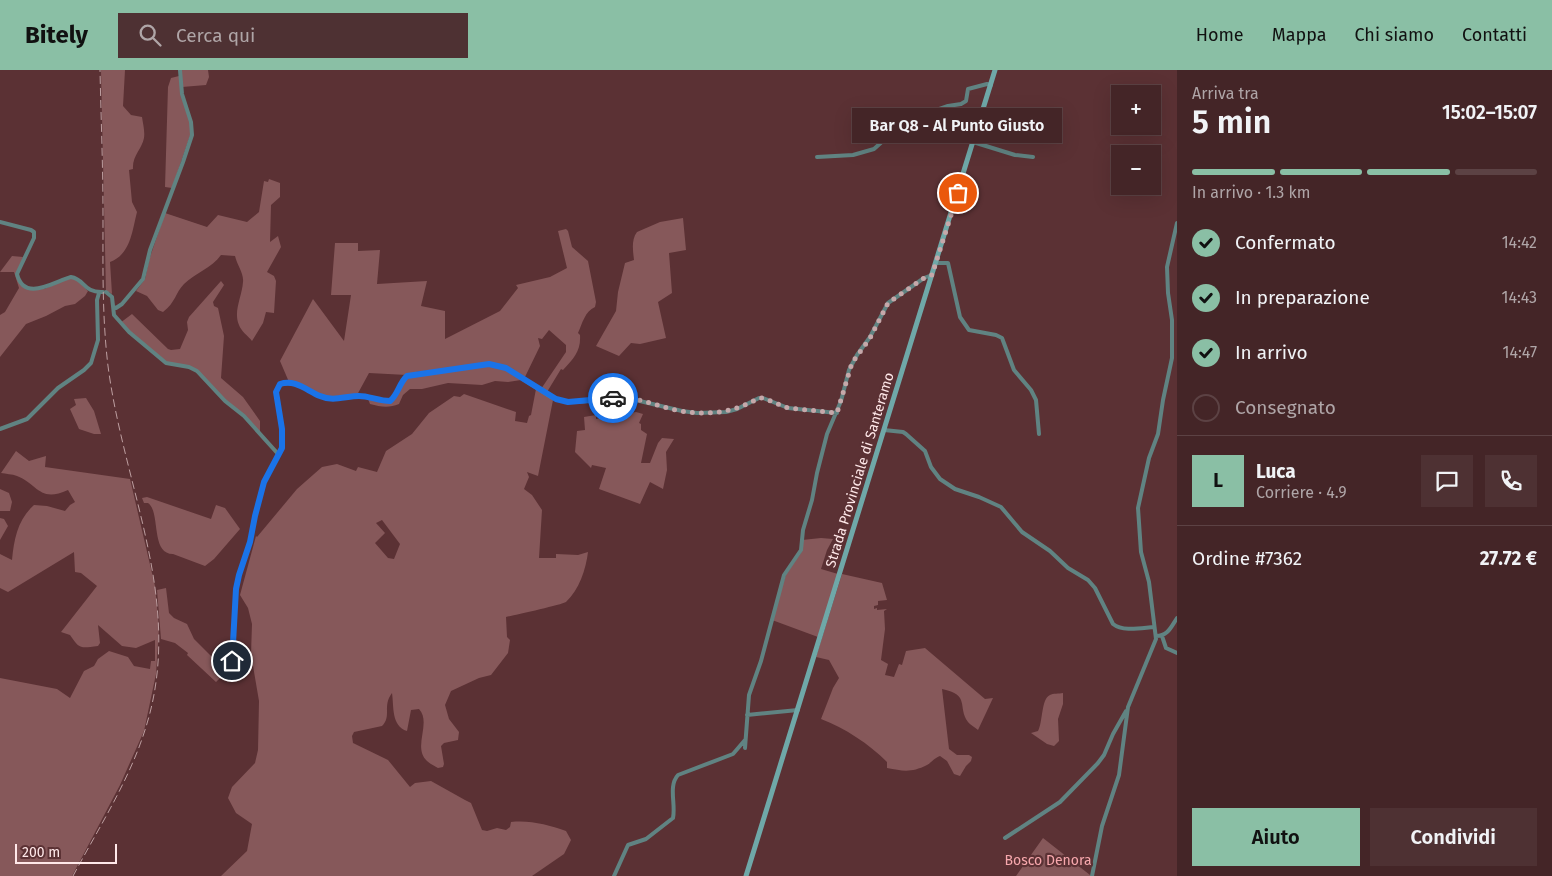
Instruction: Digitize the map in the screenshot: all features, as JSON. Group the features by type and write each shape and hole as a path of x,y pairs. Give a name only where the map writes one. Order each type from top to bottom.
{"main road":[{"name":"Strada Provinciale di Santeramo","path":"746,876 932,275 972,153 973,142 995,70"}],"street":[{"path":"114,307 116,308 122,304 144,279 150,250 189,145 192,126 182,94 180,70"},
{"path":"817,157 853,155 874,149 914,113 928,113 961,104 966,101 968,89 987,84 991,85"},
{"path":"973,142 1033,157"},
{"path":"0,222 34,232 34,238 18,274 19,280 24,285 30,288 44,288 71,276 77,278 91,291 103,292 112,297 116,318 129,332 166,363 189,367 197,371 225,401 244,416 279,455"},
{"path":"1005,838 1060,802 1104,755 1127,709 1156,636 1149,582 1141,552 1138,508 1149,458 1158,434 1161,409 1172,358 1172,320 1167,274 1168,256 1177,223"},
{"path":"936,263 948,263 958,313 967,328 972,331 996,335 1002,338 1014,370 1031,390 1036,400 1039,434"},
{"path":"745,748 749,695 761,661 782,582 801,550 803,530 828,430 837,413 852,363 870,338 888,303 924,278 932,275"},
{"path":"0,429 27,419 58,388 84,370 90,363 98,340 96,300 103,292"},
{"path":"232,661 235,597 239,575 250,542 264,482 282,448 282,429 276,392 280,384 297,384 320,396 330,398 357,396 390,401 395,397 401,382 407,376 484,364 506,368 551,397 568,402 627,398 682,411 721,413 738,409 759,398 763,398 788,408 837,413"},
{"path":"884,430 906,434 925,451 934,472 940,479 954,489 979,497 1000,507 1022,532 1050,551 1068,568 1088,580 1100,596 1107,616 1116,627 1154,627"},
{"path":"1156,636 1162,636 1168,632 1177,618"},
{"path":"1162,636 1166,648 1177,653"},
{"path":"1092,876 1102,826 1119,775 1127,709"},
{"path":"747,715 798,710"},
{"path":"614,876 628,845 646,839 673,818 673,784 678,775 733,754 745,740"}],"green space":[{"path":"101,70 125,70 123,106 131,115 142,117 144,133 143,142 134,160 133,169 129,170 132,202 137,212 130,241 122,253 110,262 112,294 106,292"},
{"path":"181,70 208,70 209,77 206,85 182,87"},
{"path":"179,76 192,130 172,188 165,187 168,87 171,78"},
{"path":"269,179 280,183 280,197 271,205 270,242 278,236 281,247 267,272 274,276 276,281 274,313 266,312 263,323 252,341 241,329 237,320 237,309 243,279 235,256 221,255 217,260 188,280 163,312 158,310 147,296 136,291 145,279 149,260 165,213 207,227 218,215 247,222 259,212 264,181 268,182"},
{"path":"683,218 686,250 669,253 672,293 658,302 666,338 640,344 631,343 619,356 596,346 616,311 618,292 625,263 634,260 633,242 637,232 660,222"},
{"path":"566,229 572,247 588,261 596,302 595,307 586,315 582,322 578,333 580,341 576,354 563,370 561,369 547,392 541,389 566,352 566,345 549,330 542,339 538,338 540,346 524,379 511,371 489,363 416,372 407,375 369,373 357,395 327,397 289,382 280,361 313,299 344,341 351,295 331,295 335,243 358,243 358,251 380,250 377,284 427,281 421,306 445,311 445,339 500,311 518,288 516,285 550,277 567,268 558,231"},
{"path":"12,256 23,257 17,276 28,289 44,289 70,278 76,279 88,291 75,304 65,306 26,324 0,357 0,315 5,312 19,288 14,272 0,272"},
{"path":"221,281 224,285 213,302 214,306 218,308 224,336 221,378 243,397 260,421 260,433 194,368 168,363 120,323 132,314 168,349 180,349 188,330 187,322 189,317"},
{"path":"482,365 502,368 521,380 495,381 482,385 448,383 422,389 410,389 403,395 399,404 388,407 370,404 368,399 390,402 408,377"},
{"path":"536,389 553,400 538,476 527,472 529,477 524,489 532,495 542,510 539,558 556,558 556,554 578,555 588,552 584,572 578,585 566,602 506,617 507,637 510,640 508,653 491,675 479,678 451,691 445,705 449,719 459,732 458,740 444,743 441,746 443,767 438,768 432,765 423,755 421,742 424,721 419,709 411,710 407,731 398,725 394,715 392,693 388,702 385,722 382,726 354,732 352,736 353,743 388,760 410,787 415,783 431,781 471,803 482,830 487,831 497,828 506,830 510,827 511,822 526,822 566,831 571,840 564,854 532,876 221,876 247,851 252,824 236,813 228,798 232,787 255,763 258,750 259,701 251,654 252,624 248,608 240,595 256,536 297,489 322,467 337,464 356,471 358,467 377,472 386,451 412,434 429,413 454,396 460,397 464,394 516,412 515,421 527,423 531,415","holes":["382,520 400,544 394,559 388,558 375,543 385,533 376,523"]},
{"path":"86,398 94,411 101,434 94,434 79,429 70,409 76,405 74,399"},
{"path":"636,412 643,414 639,423 641,424 641,430 647,434 641,463 650,463 662,438 674,439 666,452 667,470 663,489 650,482 640,504 599,489 606,468 592,465 591,468 575,452 577,431 585,430 584,417 596,415 596,419"},
{"path":"16,451 29,461 46,456 45,467 130,479 155,586 159,627 156,674 144,731 120,785 72,876 0,876 0,678 57,689 70,698 84,671 94,666 98,659 109,651 128,657 134,666 150,669 151,661 155,661 155,640 136,648 122,646 98,625 100,643 98,646 81,647 70,635 61,632 97,586 81,573 75,572 74,552 8,592 0,588 0,554 12,560 18,530 24,517 34,505 65,511 75,502 68,490 51,494 45,493 24,479 11,474 1,473"},
{"path":"0,489 9,493 12,502 10,511 0,511"},
{"path":"147,497 211,519 216,505 225,508 240,529 214,559 205,566 166,552 161,547 152,508 148,503 144,503 142,498"},
{"path":"0,518 4,519 8,526 0,540"},
{"path":"833,539 821,569 838,574 818,637 772,620 786,574 801,553 802,540"},
{"path":"842,574 882,583 887,600 878,601 878,605 874,606 874,609 887,609 884,611 885,629 881,660 888,664 885,675 894,677 899,664 902,665 906,651 925,648 985,699 993,698 978,730 965,717 960,698 942,689 949,749 957,755 969,755 972,757 960,776 954,774 947,761 940,756 927,765 912,770 887,768 887,762 865,743 839,727 821,719 839,678 829,660 816,657"},
{"path":"166,588 169,613 174,618 187,624 194,639 216,661 222,676 216,682 187,655 188,653 175,643 161,639 157,590"},
{"path":"1063,693 1063,704 1058,719 1059,741 1054,746 1047,744 1031,733 1038,731 1047,697 1051,694"},
{"name":"Bosco Denora","path":"1043,838 1090,875 1090,876 1016,876"}],"railway":[{"path":"73,876 131,768 145,730 156,683 159,637 156,592 148,547 116,412 108,366 103,291 103,179 100,70"}],"way so far":[{"path":"613,398 632,398 682,411 721,413 738,409 759,398 763,398 788,408 837,413 852,363 870,338 888,303 924,278 932,275 958,193"}],"place":[{"name":"Bar Q8 - Al Punto Giusto","path":"958,193"}],"route":[{"path":"232,661 236,589 239,575 250,542 264,482 282,448 282,420 276,392 280,384 297,384 325,398 335,399 363,396 373,400 390,401 395,397 404,378 412,374 489,364 506,368 556,399 568,402 613,398"}]}
